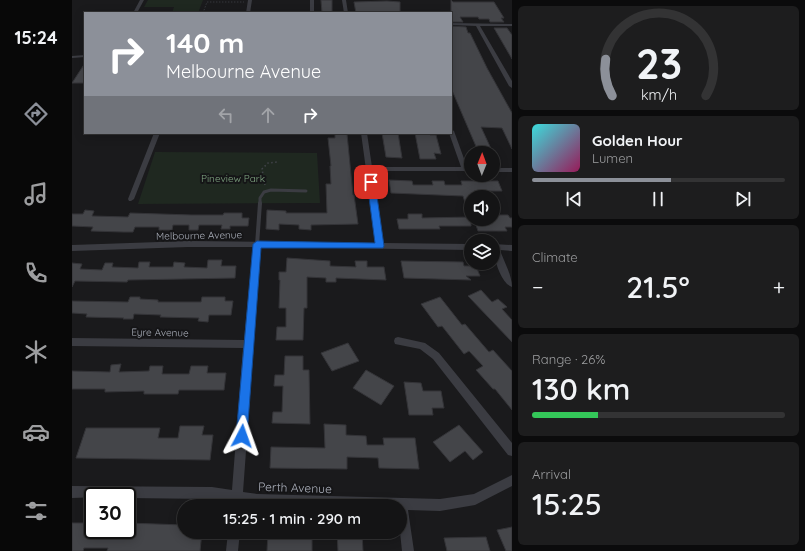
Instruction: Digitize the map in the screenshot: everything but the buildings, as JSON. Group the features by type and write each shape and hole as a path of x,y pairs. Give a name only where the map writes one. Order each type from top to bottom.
{"street":[{"path":"135,12 142,0"},
{"path":"312,0 312,12"},
{"path":"344,0 346,12"},
{"path":"248,12 250,1"},
{"path":"452,24 512,25"},
{"path":"477,24 512,86"},
{"path":"72,57 84,56"},
{"path":"131,199 157,134"},
{"path":"364,134 380,246"},
{"path":"452,134 464,160"},
{"path":"369,169 464,169"},
{"path":"500,170 512,170"},
{"name":"Melbourne Avenue","path":"72,248 188,244 464,247"},
{"path":"237,499 248,344 257,244"},
{"path":"500,248 512,248"},
{"path":"500,263 505,275 512,284"},
{"path":"398,340 422,346 436,356 512,451"},
{"name":"Eyre Avenue","path":"72,342 248,344"},
{"name":"Perth Avenue","path":"407,505 440,505 475,499 512,480"},
{"name":"Perth Avenue","path":"72,492 212,493 231,499"},
{"path":"232,551 233,539"},
{"path":"406,539 408,551"}],"lane":[{"path":"257,244 260,198 264,192 306,191"}],"path":[{"path":"203,12 207,2 250,1"},
{"path":"268,191 262,169 268,163 276,162"}],"green space":[{"path":"148,0 203,0 198,12 172,12 174,7 144,7"},
{"name":"Pineview Park","path":"155,152 317,153 320,203 138,204"}],"route":[{"path":"242,436 257,244 380,246 371,182"}]}
